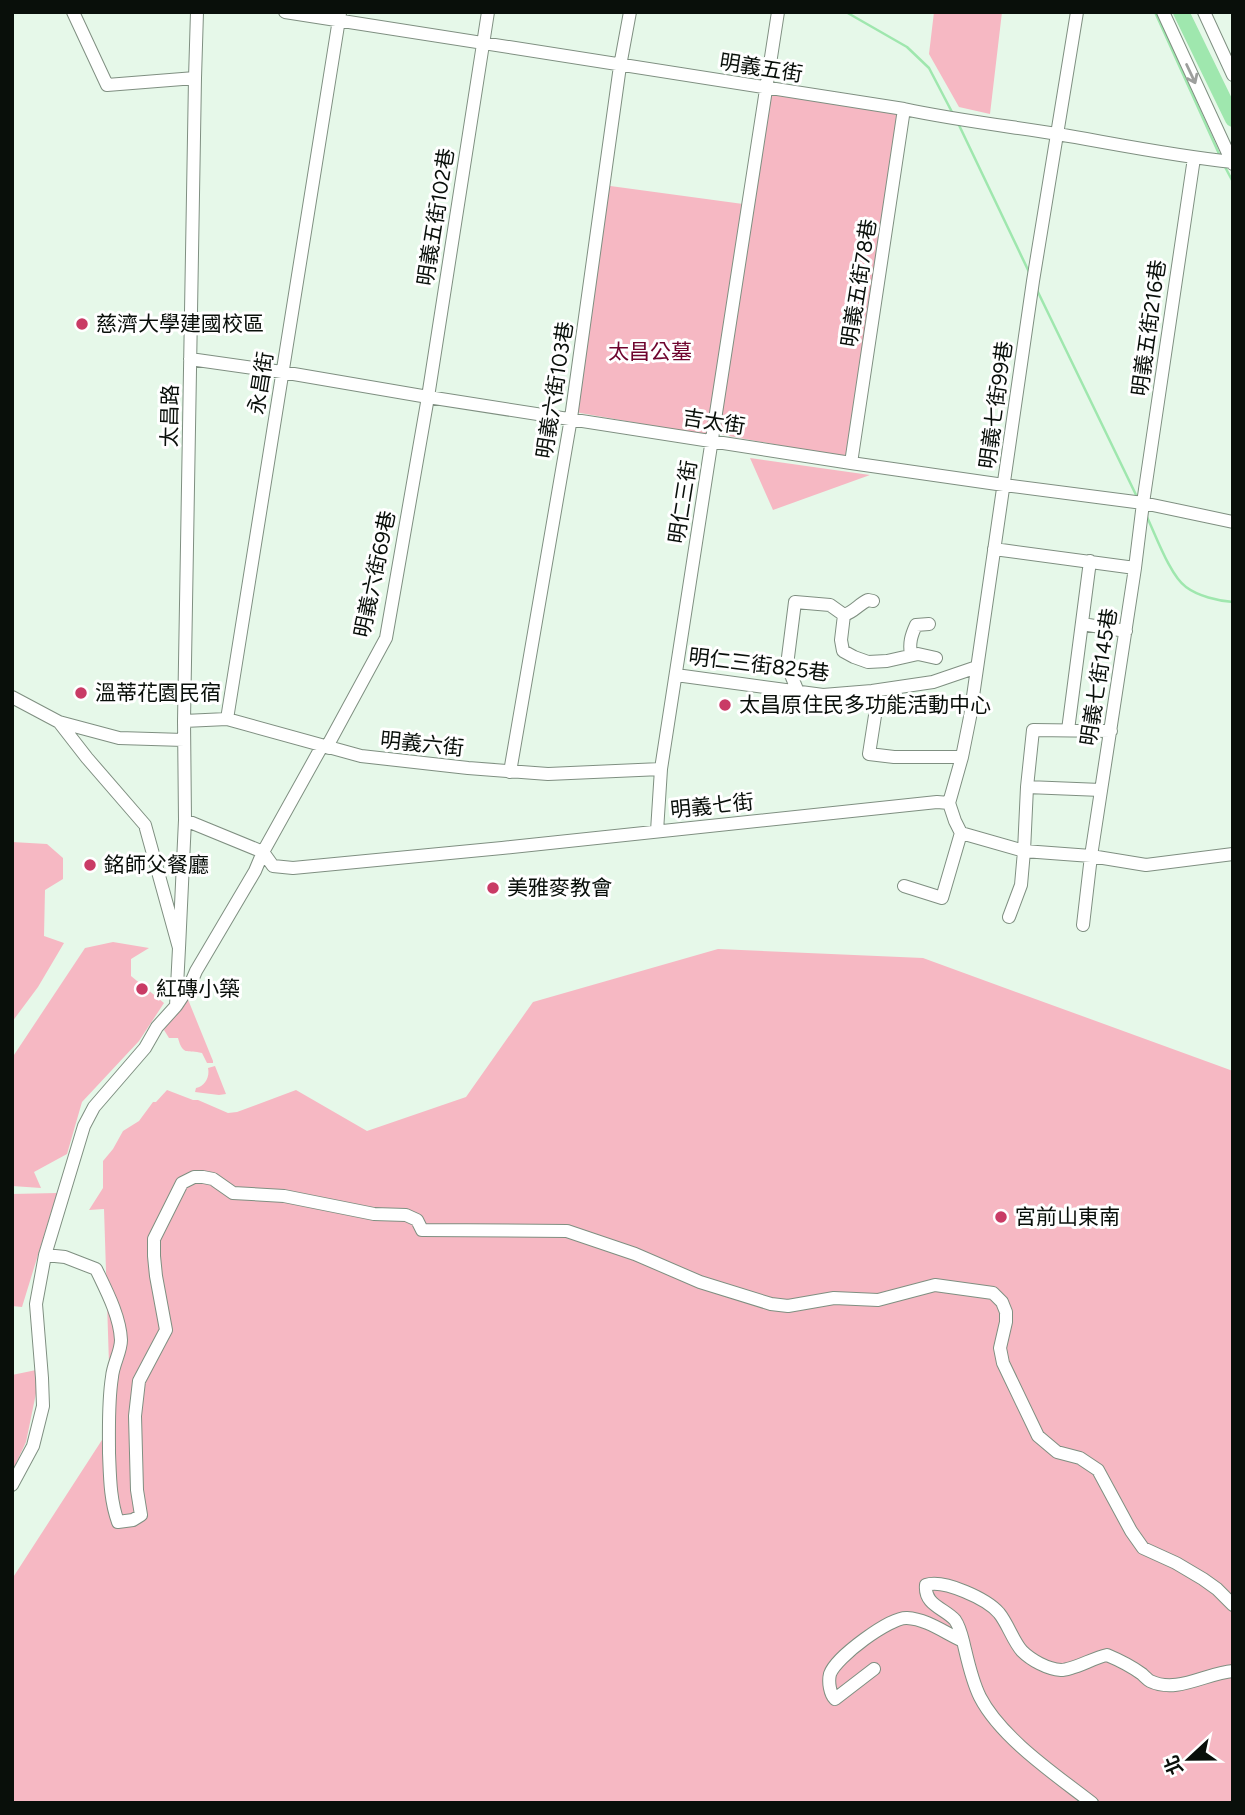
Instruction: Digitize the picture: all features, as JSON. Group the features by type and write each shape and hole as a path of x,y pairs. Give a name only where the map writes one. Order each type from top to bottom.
{"street":[{"path":"73,12 107,85 195,78"},
{"name":"太昌路","path":"176,1006 185,820 184,721 197,12"},
{"name":"明義五街","path":"285,12 339,16 482,44 1232,163"},
{"name":"明義五街102巷","path":"428,397 488,12"},
{"name":"明義六街103巷","path":"510,772 571,418 620,66 630,12"},
{"name":"明仁三街","path":"657,831 661,769 779,12"},
{"name":"明義七街99巷","path":"949,803 970,717 1033,281 1077,12"},
{"path":"1163,12 1232,163"},
{"path":"1204,12 1233,75"},
{"name":"永昌街","path":"226,719 339,16"},
{"name":"明義五街78巷","path":"851,463 904,109"},
{"name":"明義五街216巷","path":"1143,503 1194,158"},
{"name":"吉太街","path":"190,359 851,463 1143,503 1233,522"},
{"name":"明義六街69巷","path":"12,1485 33,1446 43,1406 36,1304 45,1255 84,1126 94,1107 145,1048 157,1027 190,985 386,638 428,397"},
{"name":"明義七街145巷","path":"1083,925 1143,503"},
{"path":"994,549 1135,568"},
{"path":"1068,730 1090,561"},
{"path":"798,692 787,665 795,602 830,605 844,615 852,613 863,602 873,601"},
{"path":"844,615 841,640 843,651 854,657 868,662 887,661 911,654 936,658"},
{"path":"911,654 911,636 916,625 929,624"},
{"path":"1082,624 1126,631"},
{"name":"明仁三街825巷","path":"676,675 823,695 933,682 976,667"},
{"path":"879,690 869,754 894,757 962,757"},
{"path":"12,697 60,722 119,738 184,740"},
{"name":"明義六街","path":"184,721 226,719 361,756 510,772 548,774 661,769"},
{"path":"60,722 145,825 179,948"},
{"path":"1009,917 1021,885 1033,730 1111,731"},
{"path":"1027,787 1101,790"},
{"name":"明義七街","path":"185,820 263,852 273,866 293,868 937,802 949,803"},
{"path":"904,886 942,898 961,833 949,803"},
{"path":"961,833 1024,851 1091,856 1146,865 1233,854"},
{"path":"45,1255 65,1258 96,1269 120,1330 121,1344 112,1374 108,1411 110,1484 118,1522 133,1520 141,1515 137,1490 135,1416 139,1381 166,1330 156,1276 154,1238 183,1184 194,1177 203,1177 213,1179 233,1193 284,1196 374,1214 407,1215 417,1220 422,1230 567,1231 635,1254 700,1282 779,1305 788,1306 834,1297 878,1300 935,1285 993,1293 1002,1301 1006,1312 1000,1348 1003,1363 1038,1436 1057,1452 1080,1458 1098,1470 1130,1531 1143,1548 1177,1563 1203,1579 1233,1605"},
{"path":"1093,1803 999,1725 980,1696 955,1620 931,1602 925,1593 926,1585 932,1583 956,1587 985,1602 998,1612 1021,1650 1040,1664 1061,1670 1107,1655 1124,1663 1149,1681 1166,1686 1198,1681 1218,1672 1233,1671"},
{"path":"874,1669 835,1699 830,1694 830,1675 838,1661 855,1645 886,1625 906,1617 932,1625 962,1641"}],"green space":[{"path":"934,12 1002,12 990,114 959,107 929,54"},
{"path":"768,92 902,111 849,458 718,434"},
{"name":"太昌公墓","path":"603,185 743,204 711,436 569,411"},
{"path":"750,458 870,475 773,510"},
{"path":"12,842 47,844 63,858 63,879 45,890 44,936 64,943 38,987 12,1022"},
{"path":"113,942 149,948 131,959 131,976 164,1003 139,1041 82,1102 67,1154 34,1172 41,1188 12,1186 12,1058 85,948"},
{"path":"718,949 923,958 1233,1071 1233,1803 12,1803 12,1579 111,1426 104,1209 89,1210 103,1188 103,1161 123,1131 139,1121 153,1102 167,1090 228,1113 296,1090 367,1131 466,1097 533,1002"},
{"path":"187,997 213,1063 207,1063 202,1053 184,1050 178,1038 169,1038 164,1030"},
{"path":"215,1066 226,1094 195,1092 196,1088 206,1081 208,1068"},
{"path":"57,1193 22,1307 12,1306 12,1194"},
{"path":"41,1369 26,1442 12,1472 12,1375"}],"waterway":[{"path":"846,12 907,47 929,68 953,114"},
{"path":"1155,12 1220,156"},
{"path":"1181,12 1233,119"},
{"path":"958,123 1029,272"},
{"path":"1224,165 1233,182"},
{"path":"1036,288 1138,499"},
{"path":"1146,515 1174,574 1180,581 1202,595 1233,602"}],"place":[{"name":"慈濟大學建國校區","path":"82,324"},
{"name":"溫蒂花園民宿","path":"81,693"},
{"name":"太昌原住民多功能活動中心","path":"725,705"},
{"name":"銘師父餐廳","path":"90,865"},
{"name":"美雅麥教會","path":"493,888"},
{"name":"紅磚小築","path":"142,989"},
{"name":"宮前山東南","path":"1001,1217"}]}
